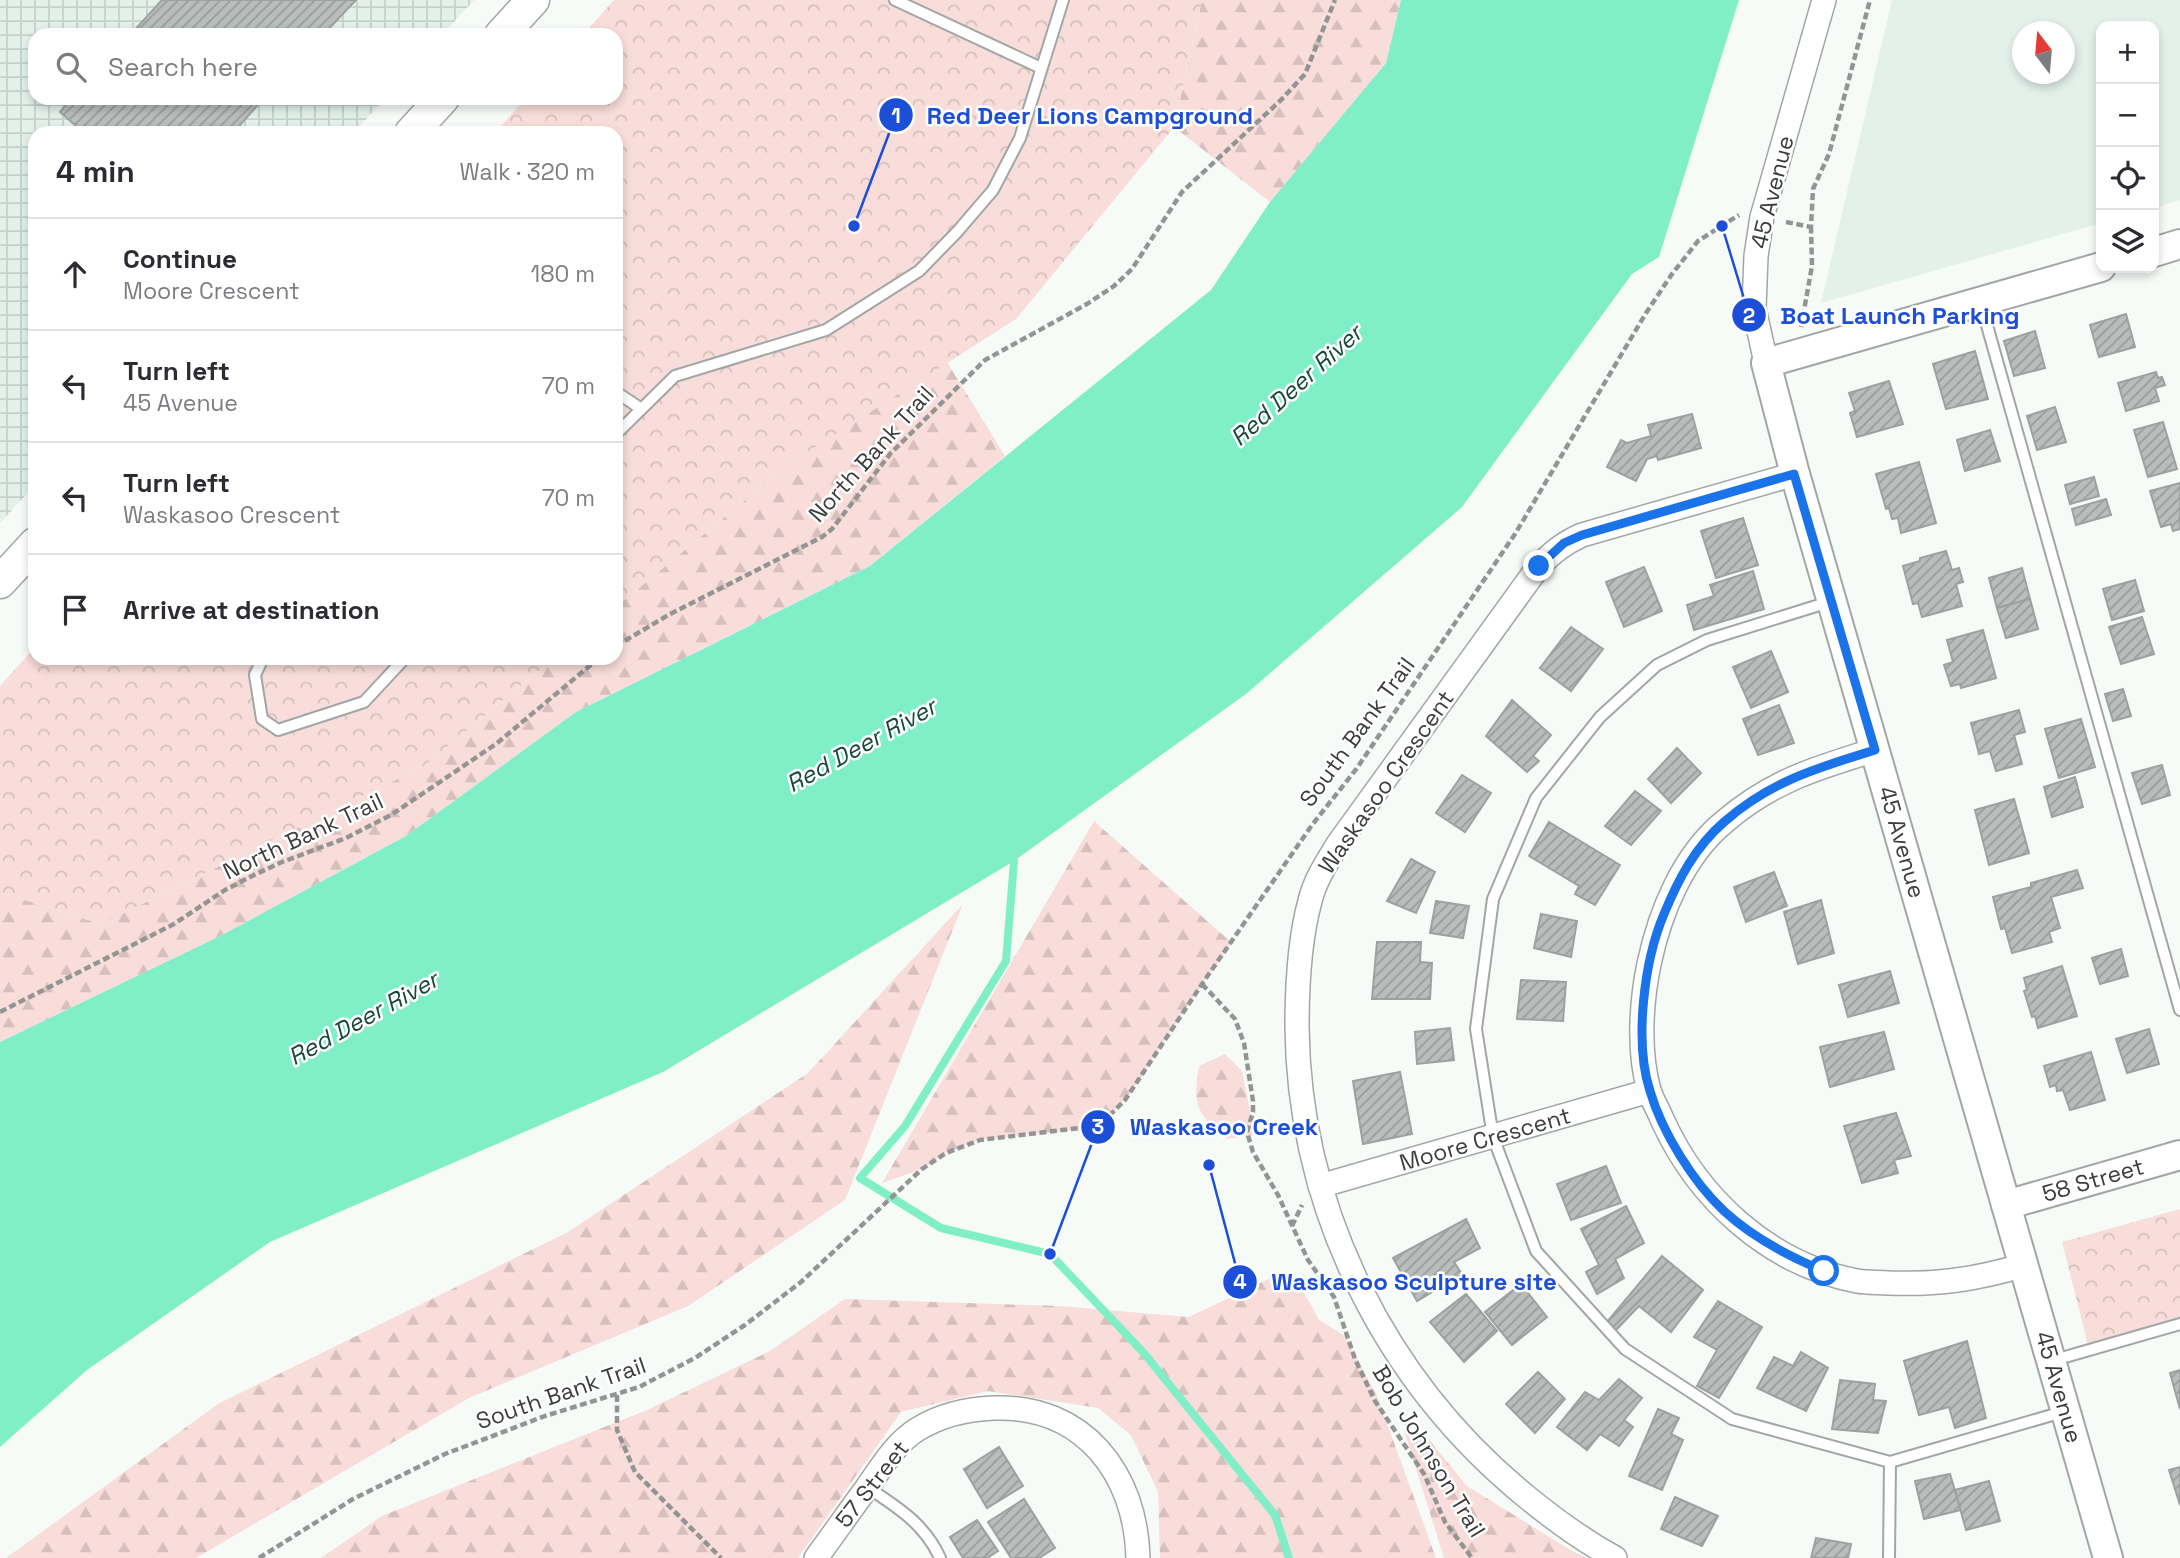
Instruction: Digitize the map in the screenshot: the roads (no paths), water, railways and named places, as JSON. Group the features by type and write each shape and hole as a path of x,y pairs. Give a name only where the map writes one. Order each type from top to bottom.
{"main road":[{"path":"507,28 533,0"},
{"path":"417,126 437,105"},
{"path":"0,582 28,552"}],"street":[{"name":"45 Avenue","path":"1824,0 1762,217 1754,307 1794,474 2108,1558"},
{"path":"2159,250 2180,244"},
{"path":"1766,363 2096,268"},
{"name":"Waskasoo Crescent","path":"1615,1558 1591,1545 1517,1490 1476,1452 1443,1416 1391,1346 1368,1305 1340,1244 1320,1186 1301,1091 1297,999 1301,944 1310,899 1322,870 1338,844 1539,566 1564,543 1582,535 1794,474"},
{"path":"1875,750 1805,771 1754,798 1722,823 1688,863 1655,934 1647,976 1643,1015 1644,1060 1649,1091 1671,1139 1695,1177 1724,1211 1789,1256 1824,1271 1858,1281 1900,1283 1937,1284 1994,1274 2024,1265"},
{"name":"Moore Crescent","path":"1320,1186 1649,1091"},
{"name":"58 Street","path":"2006,1205 2180,1155"},
{"name":"57 Street","path":"816,1558 901,1442 917,1429 939,1419 981,1408 1005,1408 1042,1414 1081,1433 1105,1456 1123,1485 1135,1522 1138,1558"}],"lane":[{"path":"623,426 675,376 826,330 919,271 957,233 993,190 1020,138 1063,0"},
{"path":"899,1 1041,68"},
{"path":"1980,302 2180,1010"},
{"path":"623,397 640,408"},
{"path":"1832,601 1707,640 1657,665 1600,717 1536,798 1493,899 1476,1029 1493,1137 1536,1251 1625,1349 1732,1419 1890,1462 2066,1411"},
{"path":"260,665 256,675 262,719 278,730 364,702 398,665"},
{"path":"2051,1361 2180,1324"},
{"path":"1889,1558 1890,1462"},
{"path":"867,1487 916,1521 928,1535 940,1558"}],"water":[{"name":"Red Deer River","path":"1401,0 1739,0 1659,257 1632,274 1462,507 1246,694 1014,861 663,1072 270,1242 87,1370 0,1447 0,1042 220,936 406,836 576,712 870,566 1211,290 1270,202 1386,63"}],"waterway":[{"path":"1010,852 1014,861 1006,961 905,1126 860,1178 941,1228 1050,1254 1143,1352 1275,1515 1289,1558"}],"place":[{"name":"Red Deer Lions Campground","path":"854,226"},
{"name":"Boat Launch Parking","path":"1722,226"},
{"name":"Waskasoo Sculpture site","path":"1209,1165"},
{"name":"Waskasoo Creek","path":"1050,1254"}]}
